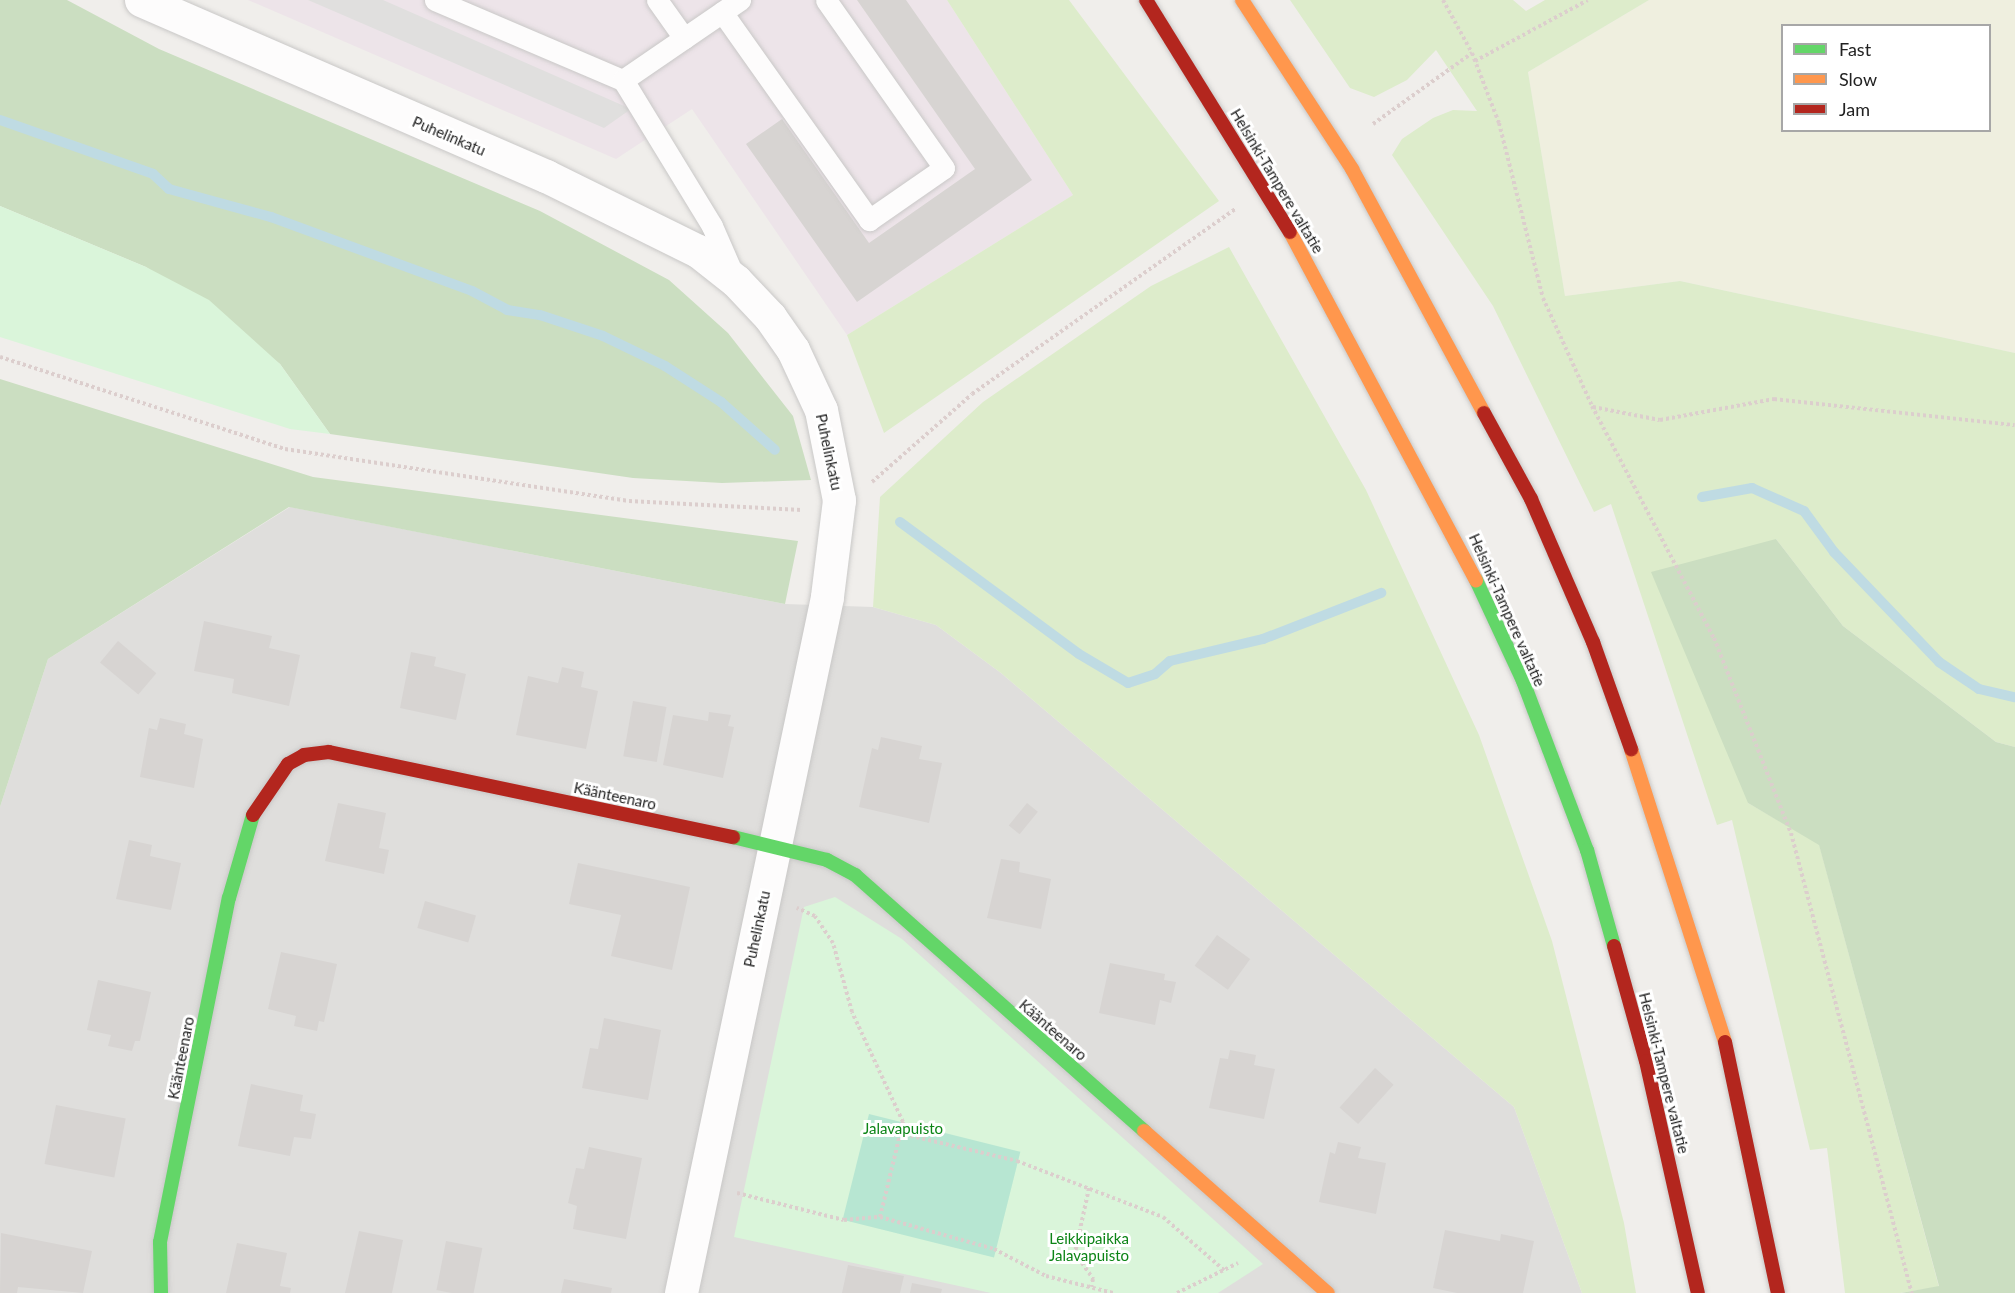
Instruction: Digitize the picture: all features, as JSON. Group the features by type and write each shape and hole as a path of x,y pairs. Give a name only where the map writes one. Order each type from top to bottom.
{"main road":[{"name":"Helsinki-Tampere valtatie","path":"1146,0 1282,217 1452,528 1523,681 1587,850 1646,1061 1698,1293"},
{"path":"1242,0 1357,180 1531,499 1593,642 1656,818 1724,1036 1778,1293"},
{"name":"Käänteenaro","path":"160,1293 160,1242 229,898 258,804 288,764 304,755 329,752 774,846 827,861 886,898 974,982 1328,1293"}],"street":[{"name":"Puhelinkatu","path":"141,0 651,225 698,251 736,281 770,317 805,374 830,442 839,500 827,597 681,1293"}],"lane":[{"path":"435,0 623,80 712,226 736,281"},
{"path":"657,0 684,39"},
{"path":"623,80 740,0"},
{"path":"722,12 869,220 944,168 826,0"}],"path":[{"path":"1443,0 1475,61 1519,194 1543,298 1592,406 1714,638 1791,833 1912,1293"},
{"path":"1475,61 1588,0"},
{"path":"1373,124 1472,53"},
{"path":"864,489 972,394 1236,209"},
{"path":"0,357 285,449 629,501 802,510"},
{"path":"1592,406 1660,420 1774,399 2015,425"},
{"path":"790,905 815,916 833,943 852,1012 903,1122 880,1217"},
{"path":"899,1133 1017,1161 1163,1217 1224,1270"},
{"path":"1089,1188 1075,1253 1093,1279 1091,1287"},
{"path":"743,1195 844,1220 880,1217 994,1249 1046,1276 1113,1293"},
{"path":"1177,1293 1274,1246"}],"shaded area":[{"path":"248,0 947,0 1073,195 847,335 692,109 616,159"},
{"path":"308,0 383,0 631,109 604,128"},
{"path":"290,507 785,604 873,607 936,625 1001,673 1514,1107 1582,1293 0,1293 0,807 48,659"}],"green space":[{"path":"0,0 67,0 159,49 540,211 669,280 728,333 793,416 811,480 722,483 633,478 330,434 280,364 146,267 0,206"},
{"path":"947,0 1069,0 1219,201 884,433 847,335 1073,195"},
{"path":"1290,0 1513,0 1526,11 1545,0 1649,0 1528,72 1565,296 1680,281 2015,353 2015,747 1996,742 1843,626 1776,539 1748,803 1819,844 1939,1287 1900,1293 1845,1293 1827,1148 1810,1150 1732,820 1717,825 1611,504 1594,512 1493,306 1392,155 1402,139 1433,118 1453,110 1477,111 1436,50 1407,80 1374,97 1350,88"},
{"path":"1649,0 2015,0 2015,353 1680,281 1565,296 1528,72"},
{"path":"0,206 146,267 209,300 280,364 330,434 290,429 0,337"},
{"path":"1229,247 1366,490 1479,735 1552,941 1624,1223 1636,1293 1582,1293 1514,1107 1001,673 936,625 873,607 880,497 983,402 1151,286"},
{"path":"0,379 313,477 798,541 785,604 289,507 48,659 0,807"},
{"path":"1776,539 1843,626 1996,742 2015,747 2015,1293 1901,1293 1939,1286 1819,845 1748,803 1651,572"},
{"name":"Jalavapuisto","path":"835,897 902,939 1263,1264 1218,1293 991,1293 734,1237 804,907"},
{"path":"869,1114 1020,1152 994,1258 843,1220"}],"building":[{"path":"857,0 906,0 1032,180 857,302 746,144 782,119 869,243 975,169"},
{"path":"204,621 272,636 269,648 300,655 289,706 232,693 234,679 194,671"},
{"path":"118,641 156,673 138,695 100,662"},
{"path":"411,652 436,657 434,666 466,674 456,720 400,708"},
{"path":"562,667 584,672 581,687 598,691 586,749 516,735 528,676 558,683"},
{"path":"633,701 666,707 657,762 623,756"},
{"path":"709,712 731,715 728,726 734,727 723,778 663,765 673,715 708,721"},
{"path":"160,718 186,724 184,734 203,739 194,788 140,777 149,728 157,730"},
{"path":"881,737 922,746 919,759 942,763 929,823 859,807 872,748 878,750"},
{"path":"338,803 386,813 379,848 389,850 384,874 325,861"},
{"path":"1027,803 1038,812 1020,834 1009,826"},
{"path":"129,840 152,845 150,856 181,863 171,910 116,899"},
{"path":"1001,859 1020,862 1019,872 1051,879 1041,929 987,918"},
{"path":"578,863 690,887 672,970 611,956 621,915 569,904"},
{"path":"425,901 476,916 468,943 417,928"},
{"path":"1217,935 1250,959 1228,990 1195,966"},
{"path":"281,952 337,964 324,1022 319,1021 317,1031 294,1026 296,1016 268,1009"},
{"path":"1110,963 1165,974 1164,980 1176,982 1171,1003 1160,1000 1155,1025 1099,1013"},
{"path":"98,980 151,992 140,1041 135,1041 132,1051 108,1046 111,1035 87,1030"},
{"path":"604,1018 661,1030 648,1100 582,1088 590,1048 598,1049"},
{"path":"1230,1050 1256,1055 1254,1065 1275,1069 1264,1119 1209,1108 1220,1058 1228,1059"},
{"path":"1375,1068 1394,1085 1358,1124 1340,1107"},
{"path":"251,1084 303,1095 300,1111 316,1114 311,1139 294,1137 290,1156 238,1146"},
{"path":"56,1105 126,1119 114,1177 45,1164"},
{"path":"1338,1142 1361,1147 1358,1158 1386,1163 1376,1214 1319,1202 1330,1152 1335,1154"},
{"path":"589,1147 642,1158 626,1239 573,1229 577,1206 568,1203 576,1168 584,1169"},
{"path":"1445,1230 1500,1241 1501,1234 1534,1241 1523,1293 1457,1293 1433,1288"},
{"path":"359,1231 403,1240 392,1293 345,1293"},
{"path":"1,1233 92,1251 83,1293 18,1287 17,1293 0,1293"},
{"path":"446,1241 482,1248 474,1293 436,1290"},
{"path":"237,1243 287,1253 280,1286 291,1288 290,1293 226,1293"},
{"path":"848,1265 904,1276 900,1293 842,1293"},
{"path":"564,1279 612,1288 611,1293 561,1293"},
{"path":"912,1283 942,1289 941,1293 910,1293"}],"waterway":[{"path":"0,120 153,174 169,189 271,217 472,291 507,310 540,315 603,336 665,366 721,402 775,450"},
{"path":"1702,497 1752,488 1804,511 1834,552 1939,662 1979,689 2015,697"},
{"path":"900,522 1079,654 1128,683 1155,674 1170,661 1263,639 1381,593"}],"traffic: fast":[{"path":"1476,580 1523,681 1587,850 1614,946"},
{"path":"161,1293 160,1242 229,898 253,815"},
{"path":"733,837 827,860 855,875 1144,1131"}],"traffic: slow":[{"path":"1242,0 1352,169 1484,413"},
{"path":"1290,232 1476,580"},
{"path":"1631,749 1725,1042"},
{"path":"1144,1131 1328,1293"}],"traffic: jam":[{"path":"1146,0 1290,232"},
{"path":"1484,413 1531,499 1593,642 1631,749"},
{"path":"253,815 288,764 304,755 329,752 733,837"},
{"path":"1614,946 1646,1061 1698,1293"},
{"path":"1725,1042 1778,1293"}],"park label":[{"name":"Leikkipaikka Jalavapuisto","path":"1089,1246"}]}
